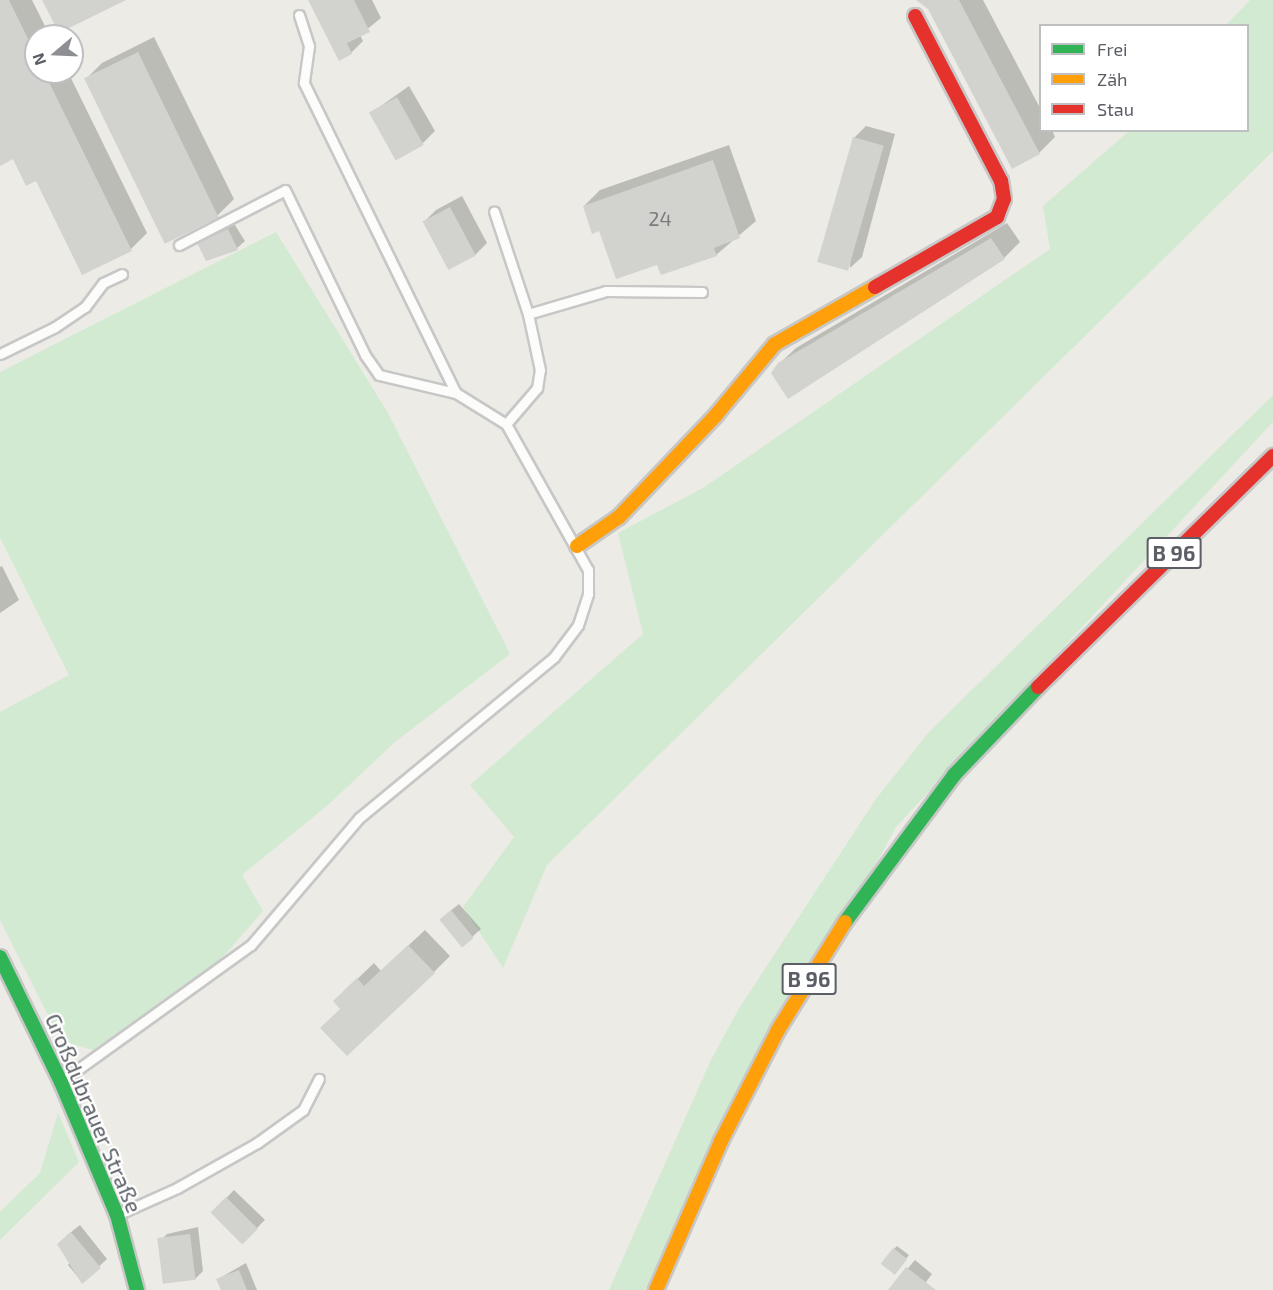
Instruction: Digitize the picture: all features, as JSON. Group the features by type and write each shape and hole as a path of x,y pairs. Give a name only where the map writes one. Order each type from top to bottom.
{"main road":[{"path":"577,546 619,517 716,415 775,344 997,217 1004,199 1001,181 915,16"},
{"name":"B 96","path":"656,1290 721,1141 778,1030 829,945 891,855 954,775 1013,712 1273,456"},
{"name":"Großdubrauer Straße","path":"0,957 61,1082 117,1215 137,1290"}],"lane":[{"path":"299,15 309,46 304,83 456,393"},
{"path":"61,1082 251,945 359,818 554,657 578,625 588,594 588,570 577,546 506,424 456,393 379,375 365,356 285,190 179,245"},
{"path":"494,211 528,314 540,370 537,388 506,424"},
{"path":"0,354 85,307 103,283 122,274"},
{"path":"528,314 606,291 702,292"},
{"path":"117,1215 177,1188 257,1143 303,1110 319,1079"}],"green space":[{"path":"1250,0 1273,0 1273,151 547,865 503,968 463,907 514,837 470,785 643,634 618,533 703,488 1050,249 1043,206 1128,132 1249,132 1249,24 1227,24"},
{"path":"276,232 388,413 510,654 395,742 328,805 242,875 263,911 221,959 93,1050 61,1041 0,920 0,712 69,675 0,538 0,372"},
{"path":"1273,395 1273,422 896,827 646,1290 609,1290 710,1062 738,1010 876,799 928,733"},
{"path":"58,1113 79,1162 0,1240 0,1212 40,1173"}],"building":[{"path":"0,0 9,0 24,31 24,84 50,84 132,251 82,275 36,181 26,186 13,159 0,166"},
{"path":"42,0 126,0 77,24 54,24"},
{"path":"308,0 354,0 370,32 347,43 352,54 339,61"},
{"path":"916,0 959,0 1040,154 1012,169 928,9"},
{"path":"138,52 219,217 165,244 84,78"},
{"path":"397,97 424,145 396,161 369,113"},
{"path":"853,137 884,146 848,271 817,262"},
{"path":"713,160 740,238 714,248 717,256 661,275 657,265 616,279 599,231 592,234 583,206"},
{"path":"450,207 476,256 448,270 423,222"},
{"path":"228,229 238,250 206,261 197,243"},
{"path":"991,238 1005,259 788,399 771,373 778,363"},
{"path":"451,910 474,938 462,947 439,919"},
{"path":"408,945 435,973 347,1056 320,1028 340,1009 333,1001 357,978 364,986"},
{"path":"226,1197 258,1229 242,1244 210,1213"},
{"path":"71,1232 101,1268 82,1284 57,1244"},
{"path":"190,1234 196,1280 163,1284 157,1238"},
{"path":"893,1248 907,1259 895,1275 881,1264"},
{"path":"906,1267 936,1290 888,1290"},
{"path":"239,1270 247,1290 221,1290 216,1279"}],"traffic: fast":[{"path":"845,922 954,775 1038,687"},
{"path":"0,957 61,1082 117,1215 137,1290"}],"traffic: slow":[{"path":"577,546 619,517 716,415 775,344 875,287"},
{"path":"656,1290 721,1141 778,1030 845,922"}],"traffic: jam":[{"path":"875,287 997,217 1004,199 1001,181 915,16"},
{"path":"1038,687 1273,456"}]}
